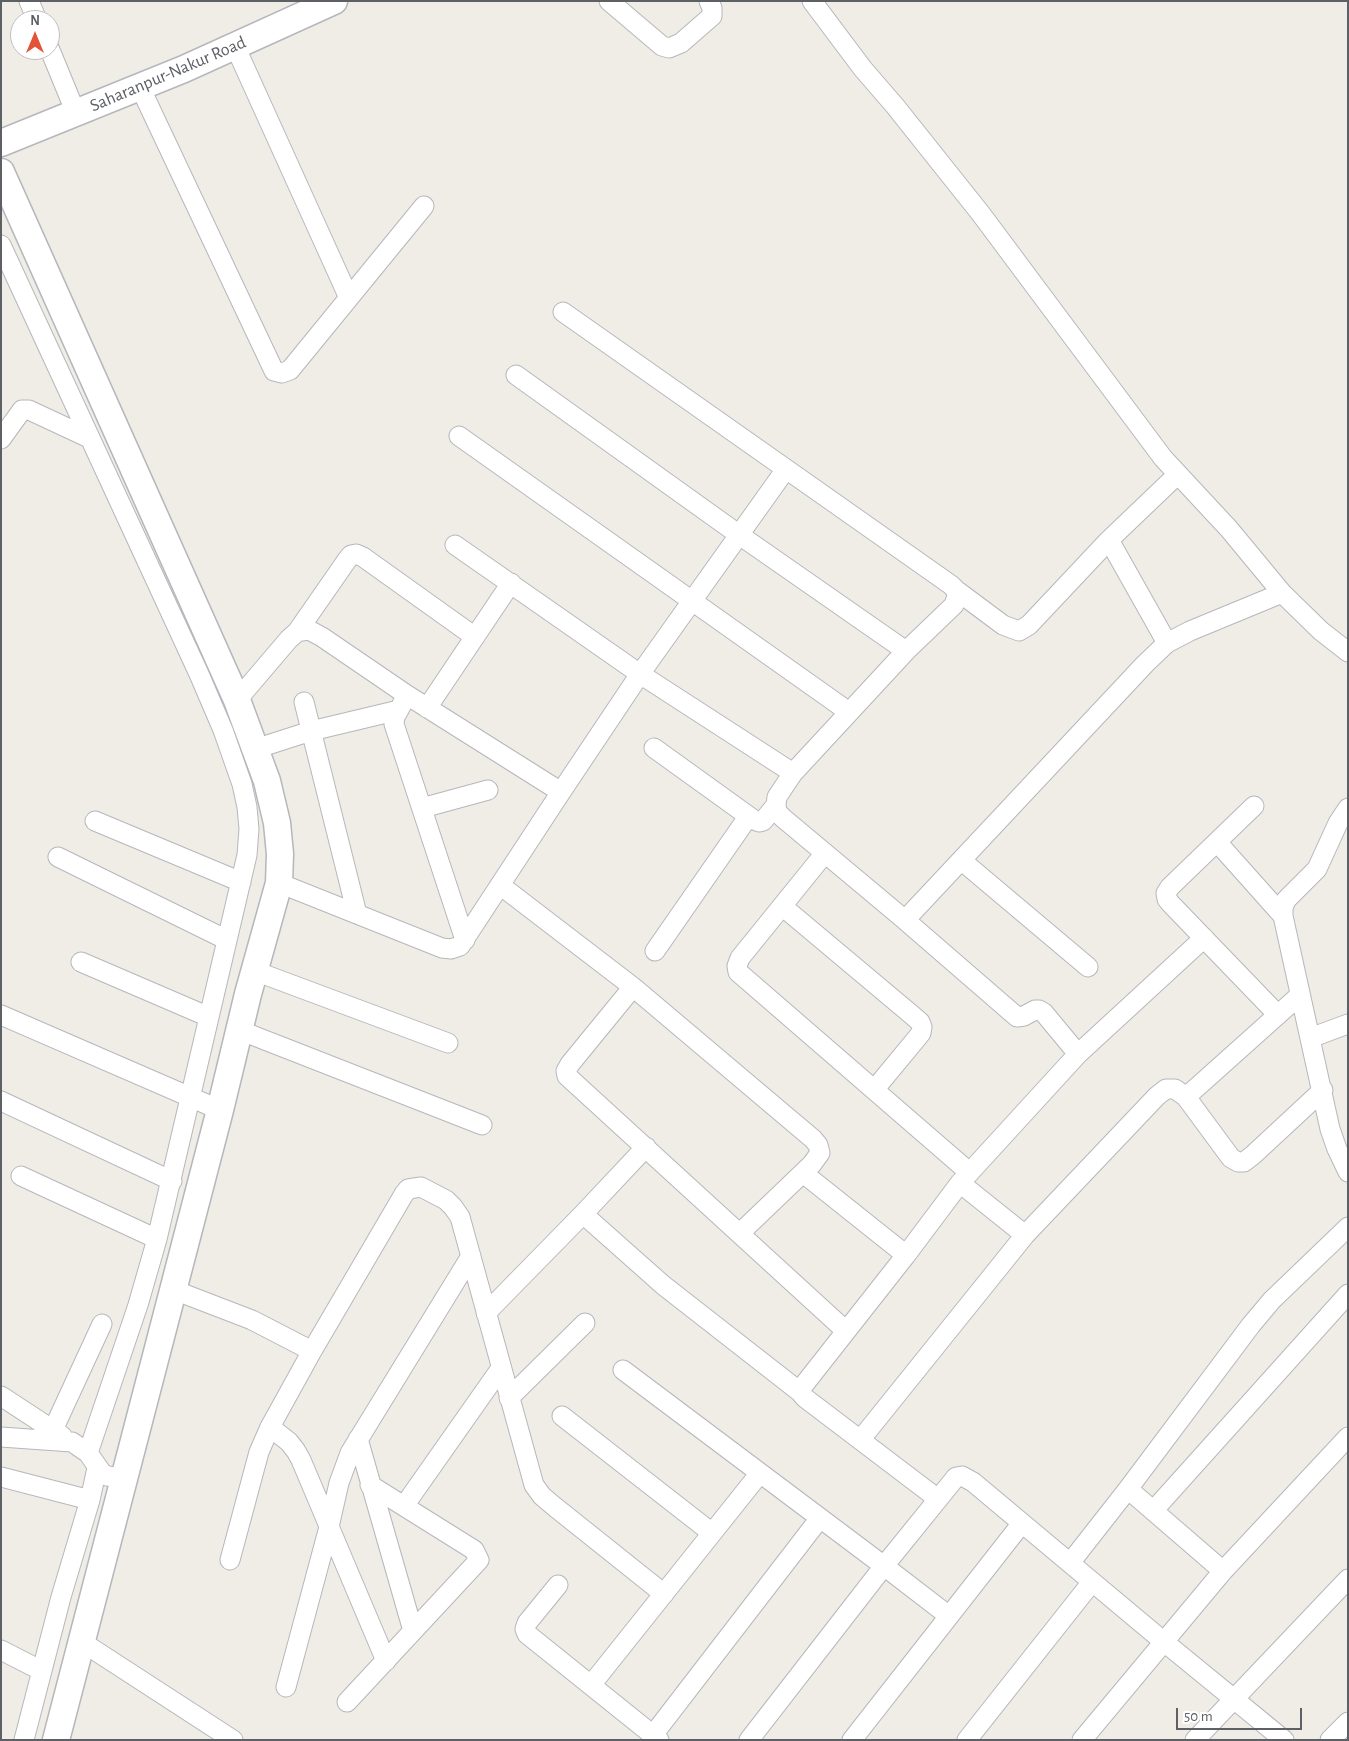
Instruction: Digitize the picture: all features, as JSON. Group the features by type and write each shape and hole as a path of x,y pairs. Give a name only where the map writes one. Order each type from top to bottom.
{"street":[{"name":"Saharanpur-Nakur Road","path":"1,130 179,58 303,1"},
{"name":"Saharanpur-Nakur Road","path":"1,143 140,87 334,1"},
{"path":"609,1 662,46 669,48 681,43 712,16 712,8 709,1"},
{"path":"812,1 863,69 981,214 1134,422 1177,475 1229,529 1282,592 1320,631 1348,652"},
{"path":"235,46 349,298"},
{"path":"54,60 71,101"},
{"path":"140,87 274,371 282,373 290,370 424,206"},
{"path":"1,172 136,504 199,674 223,730 242,784 249,829 247,855 209,1017 206,1104 174,1290 107,1471 90,1500 61,1597 24,1740"},
{"path":"1,245 89,438 136,504 237,700 267,781 277,824 280,854 279,883 239,1030 172,1181 138,1305 107,1471 82,1642 56,1740"},
{"path":"563,312 944,579 1003,625 1018,632 1030,625 1109,540 1177,475"},
{"path":"516,375 738,534 906,651"},
{"path":"1,439 22,410 29,410 89,438"},
{"path":"459,436 849,712"},
{"path":"279,883 442,948 451,949 460,946 560,792 640,674 786,468"},
{"path":"1109,540 1167,643"},
{"path":"455,545 640,674 793,773"},
{"path":"237,700 288,639 297,632 351,555 356,554 363,557 475,637"},
{"path":"428,708 511,583"},
{"path":"654,748 748,817 759,822 763,821 776,805 778,797 793,773 906,651 954,605 957,596 956,590"},
{"path":"905,920 1145,664 1167,643 1282,592"},
{"path":"297,632 309,630 322,637 403,702 428,708 560,792"},
{"path":"304,702 356,914"},
{"path":"255,749 403,702"},
{"path":"403,702 394,724 465,940"},
{"path":"422,808 488,790"},
{"path":"776,805 778,812 783,818 1017,1017 1024,1016 1035,1010 1044,1013 1078,1054"},
{"path":"1254,806 1166,893 1170,903 1278,1015"},
{"path":"1348,808 1338,823 1317,868 1286,900 1283,908 1283,916 1300,995 1333,1136 1348,1172"},
{"path":"655,951 748,817"},
{"path":"95,822 240,882"},
{"path":"1217,842 1283,916"},
{"path":"826,853 740,958 737,966 738,972 874,1090 1025,1235"},
{"path":"58,857 227,940"},
{"path":"961,860 1088,967"},
{"path":"500,885 633,988 818,1145 820,1154 803,1173 740,1233"},
{"path":"782,906 920,1022 922,1027 917,1038 874,1090"},
{"path":"800,1392 964,1178 1078,1054 1204,938"},
{"path":"81,962 209,1017"},
{"path":"255,971 448,1044"},
{"path":"633,988 570,1064 566,1071 567,1076 846,1331"},
{"path":"1186,1097 1300,995"},
{"path":"1,1016 206,1104"},
{"path":"1310,1038 1348,1024"},
{"path":"239,1030 482,1126"},
{"path":"861,1439 1025,1235 1157,1096 1166,1089 1175,1088 1186,1097 1231,1158 1238,1162 1244,1162 1323,1090"},
{"path":"1,1101 172,1181"},
{"path":"486,1313 646,1147"},
{"path":"803,1173 906,1254"},
{"path":"21,1176 157,1239"},
{"path":"230,1560 259,1452 270,1427 312,1351 408,1189 421,1187 446,1200 460,1217 534,1485 542,1496 664,1594"},
{"path":"583,1214 663,1285 800,1392 805,1398 938,1499"},
{"path":"1070,1563 1251,1325 1272,1300 1348,1227"},
{"path":"286,1687 339,1484 350,1453 471,1256"},
{"path":"174,1290 252,1320 312,1351"},
{"path":"1153,1511 1348,1294"},
{"path":"509,1398 585,1323"},
{"path":"53,1430 102,1324"},
{"path":"404,1506 501,1368"},
{"path":"623,1370 949,1616"},
{"path":"1,1396 72,1442 107,1471"},
{"path":"562,1416 712,1533"},
{"path":"270,1427 296,1451 386,1661"},
{"path":"1,1437 72,1442"},
{"path":"1082,1740 1223,1571 1348,1437"},
{"path":"358,1439 413,1631"},
{"path":"591,1685 760,1473"},
{"path":"749,1740 938,1499 956,1477 962,1476 973,1482 1284,1740"},
{"path":"1,1477 90,1500"},
{"path":"347,1702 479,1560 474,1550 370,1485"},
{"path":"1128,1489 1223,1571"},
{"path":"558,1585 527,1623 525,1629 531,1637 656,1737 820,1518"},
{"path":"852,1740 1022,1523"},
{"path":"1195,1740 1348,1580"},
{"path":"967,1740 1092,1582"},
{"path":"82,1642 233,1740"},
{"path":"1,1650 42,1671"},
{"path":"1330,1740 1348,1722"}]}
